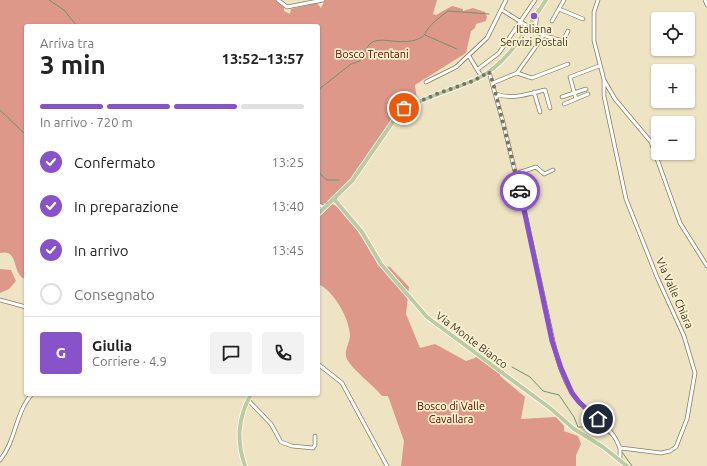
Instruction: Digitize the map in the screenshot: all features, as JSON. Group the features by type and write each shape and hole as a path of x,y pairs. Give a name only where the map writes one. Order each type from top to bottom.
{"main road":[{"path":"320,212 354,179 402,110 489,72 508,56 546,0"},
{"name":"Via Monte Bianco","path":"334,200 362,232 382,264 427,317 555,412 573,428 620,459 627,466"},
{"path":"245,466 238,431 240,418 250,396"}],"street":[{"path":"278,0 287,7 323,0"},
{"path":"426,82 456,67 487,38 506,0"},
{"path":"478,69 498,53 535,0"},
{"path":"552,21 564,0"},
{"path":"598,0 594,12 593,31 595,50 604,80 615,99 651,142 680,223 707,266"},
{"path":"705,0 707,5"},
{"path":"559,9 583,19"},
{"path":"502,10 529,27"},
{"path":"536,14 535,30 542,35 563,41 568,31"},
{"path":"493,83 517,73 542,38 542,35"},
{"path":"469,56 481,76"},
{"path":"517,73 532,78 568,64"},
{"path":"576,99 570,77 599,66"},
{"path":"489,72 515,174 555,352 563,375 579,402 612,432 620,449 620,459"},
{"name":"Via Valle Chiara","path":"604,80 604,96 608,119 626,199 657,277 684,336 695,373 687,419 676,447 670,451 661,453 620,449"},
{"path":"562,97 586,89"},
{"path":"495,94 505,97 545,90 550,108"},
{"path":"534,92 540,112"},
{"path":"564,104 588,94"},
{"path":"515,174 536,167 544,174 553,170"},
{"path":"320,205 324,208"},
{"path":"0,300 24,306"},
{"path":"320,366 342,383 386,466"},
{"path":"0,460 6,451 23,407 31,396"},
{"path":"248,400 271,424 279,439 283,443 312,448 315,447 315,436"}],"green space":[{"name":"Bosco Trentani","path":"0,0 276,0 284,7 284,11 290,14 291,9 317,3 321,8 325,0 437,0 433,14 436,15 452,6 463,9 463,11 473,8 485,12 487,17 486,21 476,24 475,28 471,31 466,53 415,85 417,101 397,111 349,182 320,208 320,24 24,24 24,278 18,273 13,258 6,253 0,253"},
{"name":"Bosco di Valle Cavallara","path":"332,204 337,207 350,221 378,265 390,267 409,287 406,314 420,348 435,344 466,361 475,358 480,352 500,369 500,376 525,397 521,419 556,417 564,426 564,431 578,436 581,444 576,455 576,466 401,466 404,441 388,396 382,396 346,358 346,351 350,338 347,321 335,299 320,285 320,216"},
{"path":"0,269 11,270 16,281 9,289 0,293"}],"waterway":[{"path":"49,0 64,10 75,24"},
{"path":"320,88 351,64 360,61 366,49 375,41 381,40 401,42 415,40 423,36 431,25 448,11 489,14"},
{"path":"425,35 457,49"},
{"path":"0,110 24,133"},
{"path":"320,174 327,180 339,180"},
{"path":"512,367 530,377 543,391 559,395 574,417 578,427 598,427 612,436"},
{"path":"622,452 632,466"}],"way so far":[{"path":"404,108 439,93 473,81 489,72 506,132 510,156 520,191"}],"place":[{"name":"Italiana Servizi Postali","path":"534,16"}],"route":[{"path":"520,191 555,352 572,393 579,402 598,419"}]}
